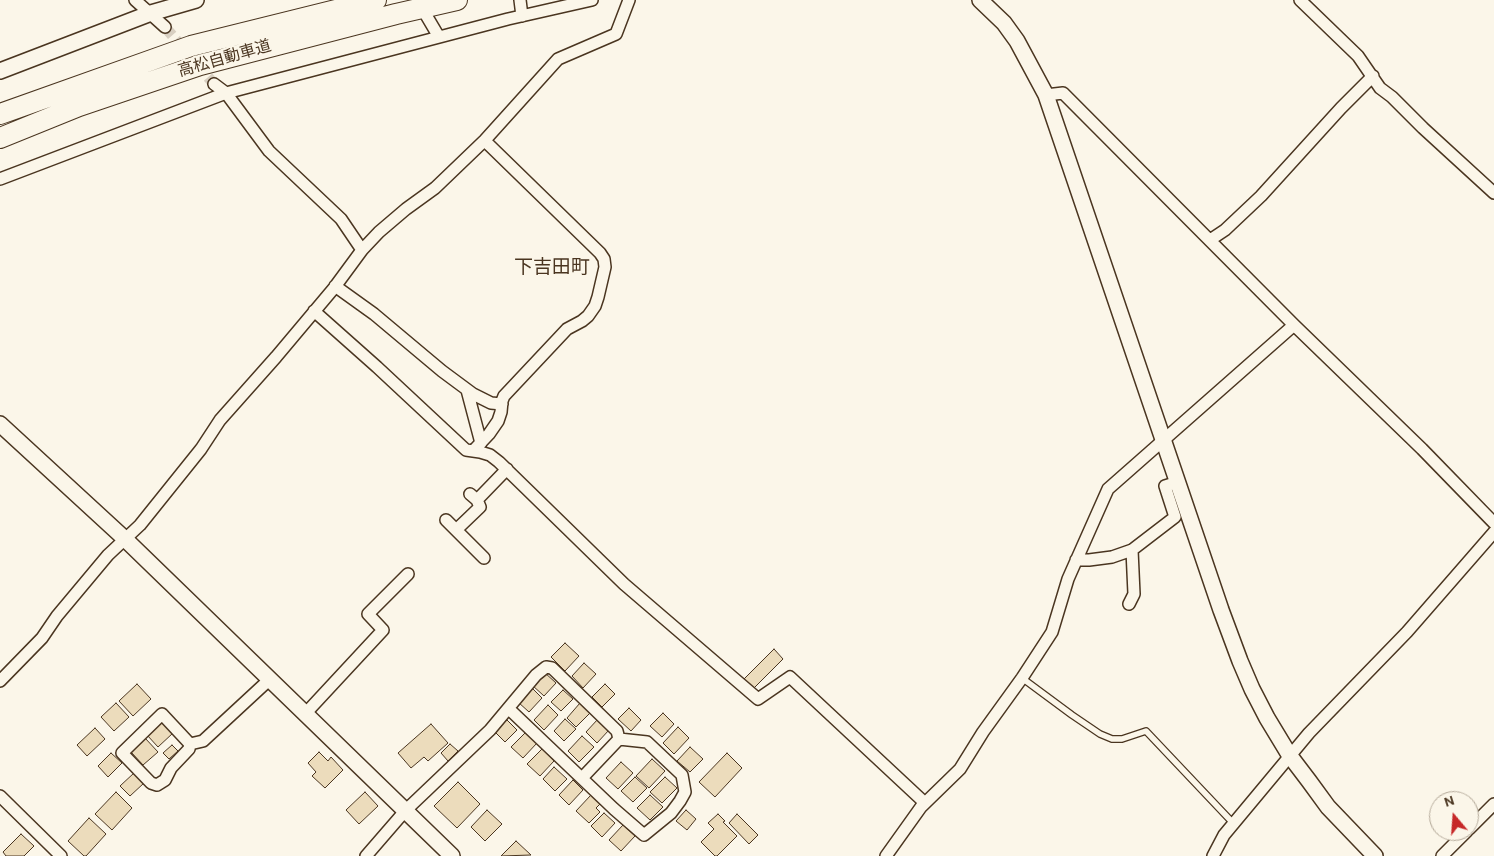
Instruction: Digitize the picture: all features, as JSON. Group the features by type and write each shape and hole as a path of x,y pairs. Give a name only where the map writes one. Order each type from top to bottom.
{"highway":[{"name":"高松自動車道","path":"0,114 191,46 376,0"},
{"name":"高松自動車道","path":"0,138 79,106 200,65 457,0"}],"street":[{"path":"135,0 165,26"},
{"path":"0,71 151,13 196,0"},
{"path":"520,0 522,16"},
{"path":"0,179 226,93 439,37 592,0"},
{"path":"0,681 42,638 57,616 108,555 140,526 201,449 220,420 336,286 362,250 406,208 435,188 485,141 558,59 616,34 630,0"},
{"path":"980,0 1004,23 1018,41 1046,95 1240,662 1252,689 1290,756 1328,807 1375,856"},
{"path":"1300,0 1358,56 1380,88 1392,97 1422,128 1494,193"},
{"path":"426,16 439,37"},
{"path":"1210,240 1225,230 1261,196 1341,108 1373,76"},
{"path":"214,84 226,93 268,151 341,219 362,250"},
{"path":"1046,95 1063,93 1494,523"},
{"path":"314,311 466,450 477,447 498,421 504,396 567,329 588,316 595,306 605,268 604,259 600,253 485,141"},
{"path":"336,286 374,314 467,390 490,403 502,404"},
{"path":"886,856 925,803 960,769 983,732 1052,632 1068,579 1108,489 1294,325"},
{"path":"467,390 477,447 507,469 624,584 758,699 790,677 925,803"},
{"path":"0,424 125,539 452,856"},
{"path":"456,530 480,507 473,497 507,469"},
{"path":"1076,560 1112,556 1132,550 1175,517 1165,486 1178,482"},
{"path":"446,520 484,558"},
{"path":"1213,856 1224,835 1309,733 1407,632 1494,532"},
{"path":"1129,604 1134,594 1132,550"},
{"path":"305,714 383,630 368,614 408,574"},
{"path":"366,856 405,811 490,730 536,675 546,667 552,668 617,731 619,739"},
{"path":"190,744 204,741 270,679"},
{"path":"509,709 644,835 671,813 680,801 685,792 682,775 647,742 619,739"},
{"path":"162,714 190,744 189,749 171,768 165,780 157,785 151,783 122,753 162,714"},
{"path":"582,778 619,739"},
{"path":"0,796 62,856"},
{"path":"1479,819 1494,804"},
{"path":"1442,856 1457,841"}],"lane":[{"path":"1022,678 1072,715 1112,740 1146,732 1234,824"}],"building":[{"path":"565,643 579,656 565,671 551,657"},
{"path":"774,649 783,659 753,689 744,679"},
{"path":"584,663 596,674 583,688 572,676"},
{"path":"544,672 556,683 544,696 532,685"},
{"path":"137,684 151,699 133,716 119,701"},
{"path":"605,684 615,694 602,707 592,697"},
{"path":"532,688 542,698 529,712 518,702"},
{"path":"563,690 573,699 561,711 551,702"},
{"path":"116,703 129,717 114,731 101,717"},
{"path":"580,703 590,713 576,727 567,718"},
{"path":"548,705 558,715 544,730 534,720"},
{"path":"629,708 641,720 631,731 618,719"},
{"path":"663,713 674,724 662,737 650,726"},
{"path":"565,719 576,729 564,741 554,731"},
{"path":"598,719 609,730 597,743 586,732"},
{"path":"507,720 517,730 505,742 495,732"},
{"path":"161,721 173,733 158,747 147,735"},
{"path":"431,724 448,743 428,761 424,757 411,768 398,753"},
{"path":"678,727 689,738 674,754 663,743"},
{"path":"95,728 105,739 87,756 77,745"},
{"path":"526,732 537,743 523,758 511,747"},
{"path":"582,736 594,747 579,762 568,751"},
{"path":"145,738 158,752 143,765 131,752"},
{"path":"450,744 458,751 448,761 441,753"},
{"path":"172,745 178,751 169,759 163,753"},
{"path":"690,747 703,759 690,772 677,761"},
{"path":"542,749 554,761 540,776 527,764"},
{"path":"319,752 328,761 331,757 343,770 325,788 312,776 316,772 308,763"},
{"path":"111,753 122,763 108,777 98,766"},
{"path":"727,753 742,768 715,797 699,782"},
{"path":"652,759 665,771 649,788 636,776"},
{"path":"621,762 633,773 618,789 606,778"},
{"path":"554,767 567,779 555,791 543,779"},
{"path":"134,773 144,783 130,796 120,786"},
{"path":"635,777 647,788 633,802 621,791"},
{"path":"665,777 677,788 662,803 650,792"},
{"path":"573,780 583,790 569,805 559,795"},
{"path":"458,782 480,804 457,828 434,806"},
{"path":"116,792 132,808 112,830 95,814"},
{"path":"365,792 378,806 359,824 346,810"},
{"path":"591,795 600,804 596,808 600,812 589,823 576,811"},
{"path":"650,795 663,807 650,820 637,808"},
{"path":"487,810 502,824 485,841 471,827"},
{"path":"686,810 696,819 687,830 676,821"},
{"path":"604,813 615,823 602,837 591,826"},
{"path":"718,814 737,836 715,856 701,842 714,829 708,823"},
{"path":"737,814 758,835 749,844 729,823"},
{"path":"89,818 106,834 84,856 68,841"},
{"path":"623,825 635,836 621,851 609,840"},
{"path":"21,834 34,846 24,856 6,856 3,852"},
{"path":"516,841 531,855 501,856"}],"tunnel":[{"path":"165,27 214,84"}],"district":[{"name":"下吉田町","path":"552,269"}]}
